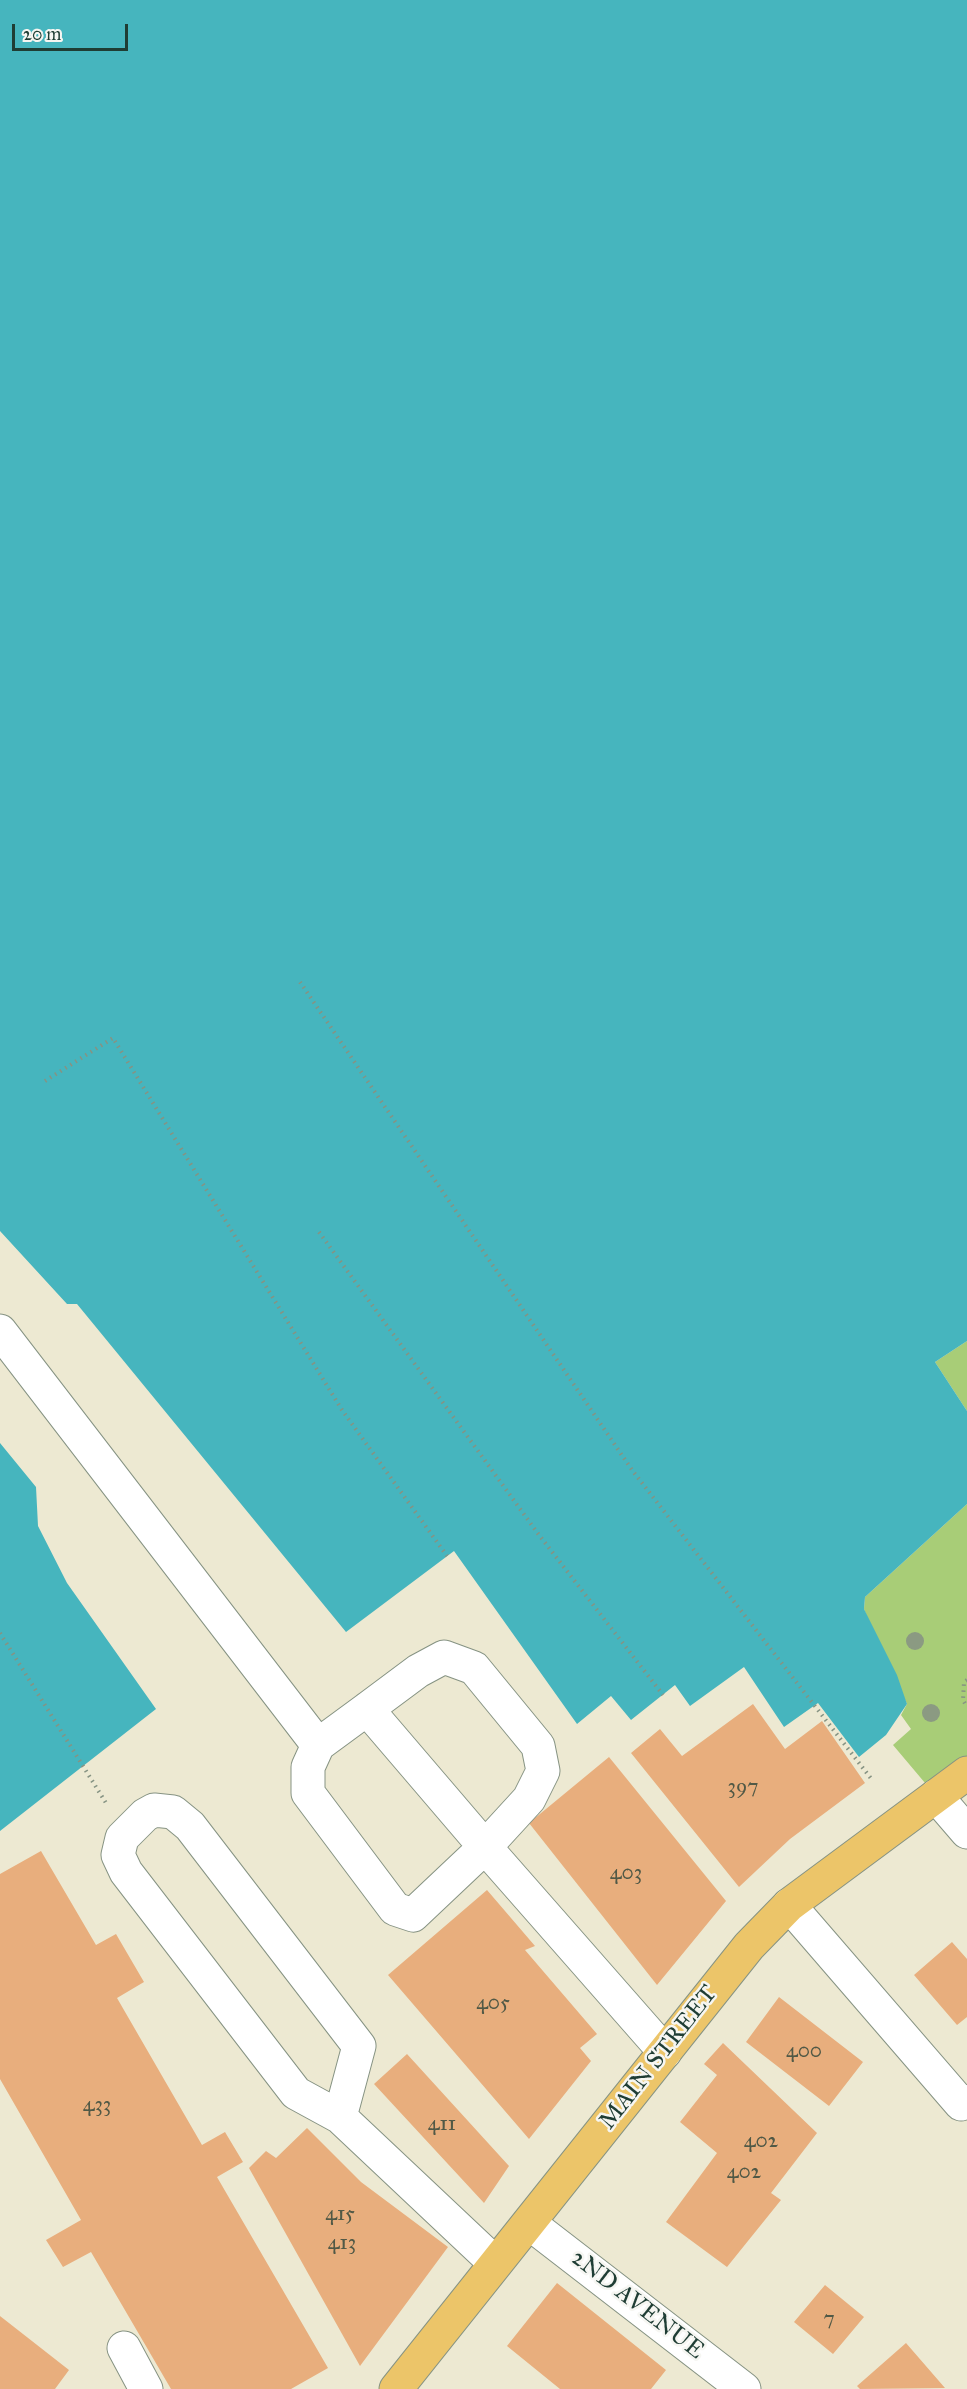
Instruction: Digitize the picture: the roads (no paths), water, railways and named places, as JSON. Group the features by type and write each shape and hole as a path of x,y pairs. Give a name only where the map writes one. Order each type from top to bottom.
{"main road":[{"name":"MAIN STREET","path":"396,2389 749,1946 789,1905 967,1773"}],"street":[{"path":"0,1331 318,1744"},
{"path":"444,1657 474,1668 538,1746 543,1771 529,1799 485,1847 413,1915 395,1909 308,1793 308,1767 318,1744 367,1709 418,1671 444,1657"},
{"path":"367,1709 664,2052"},
{"path":"936,1796 967,1832"},
{"path":"340,2116 359,2046 190,1826 173,1812 154,1810 136,1821 126,1834 118,1855 126,1872 296,2093 340,2116 495,2263"},
{"path":"789,1905 962,2104 967,2102"},
{"name":"2ND AVENUE","path":"529,2223 744,2389"},
{"path":"124,2348 146,2389"}],"water":[{"path":"0,0 967,0 967,1341 935,1362 967,1411 967,1504 865,1597 864,1609 897,1675 907,1704 886,1735 859,1757 818,1703 784,1727 744,1667 690,1706 675,1685 631,1720 611,1696 577,1724 454,1551 346,1632 77,1304 67,1304 0,1231"},
{"path":"0,1443 36,1487 38,1526 67,1583 156,1709 0,1831"}]}
